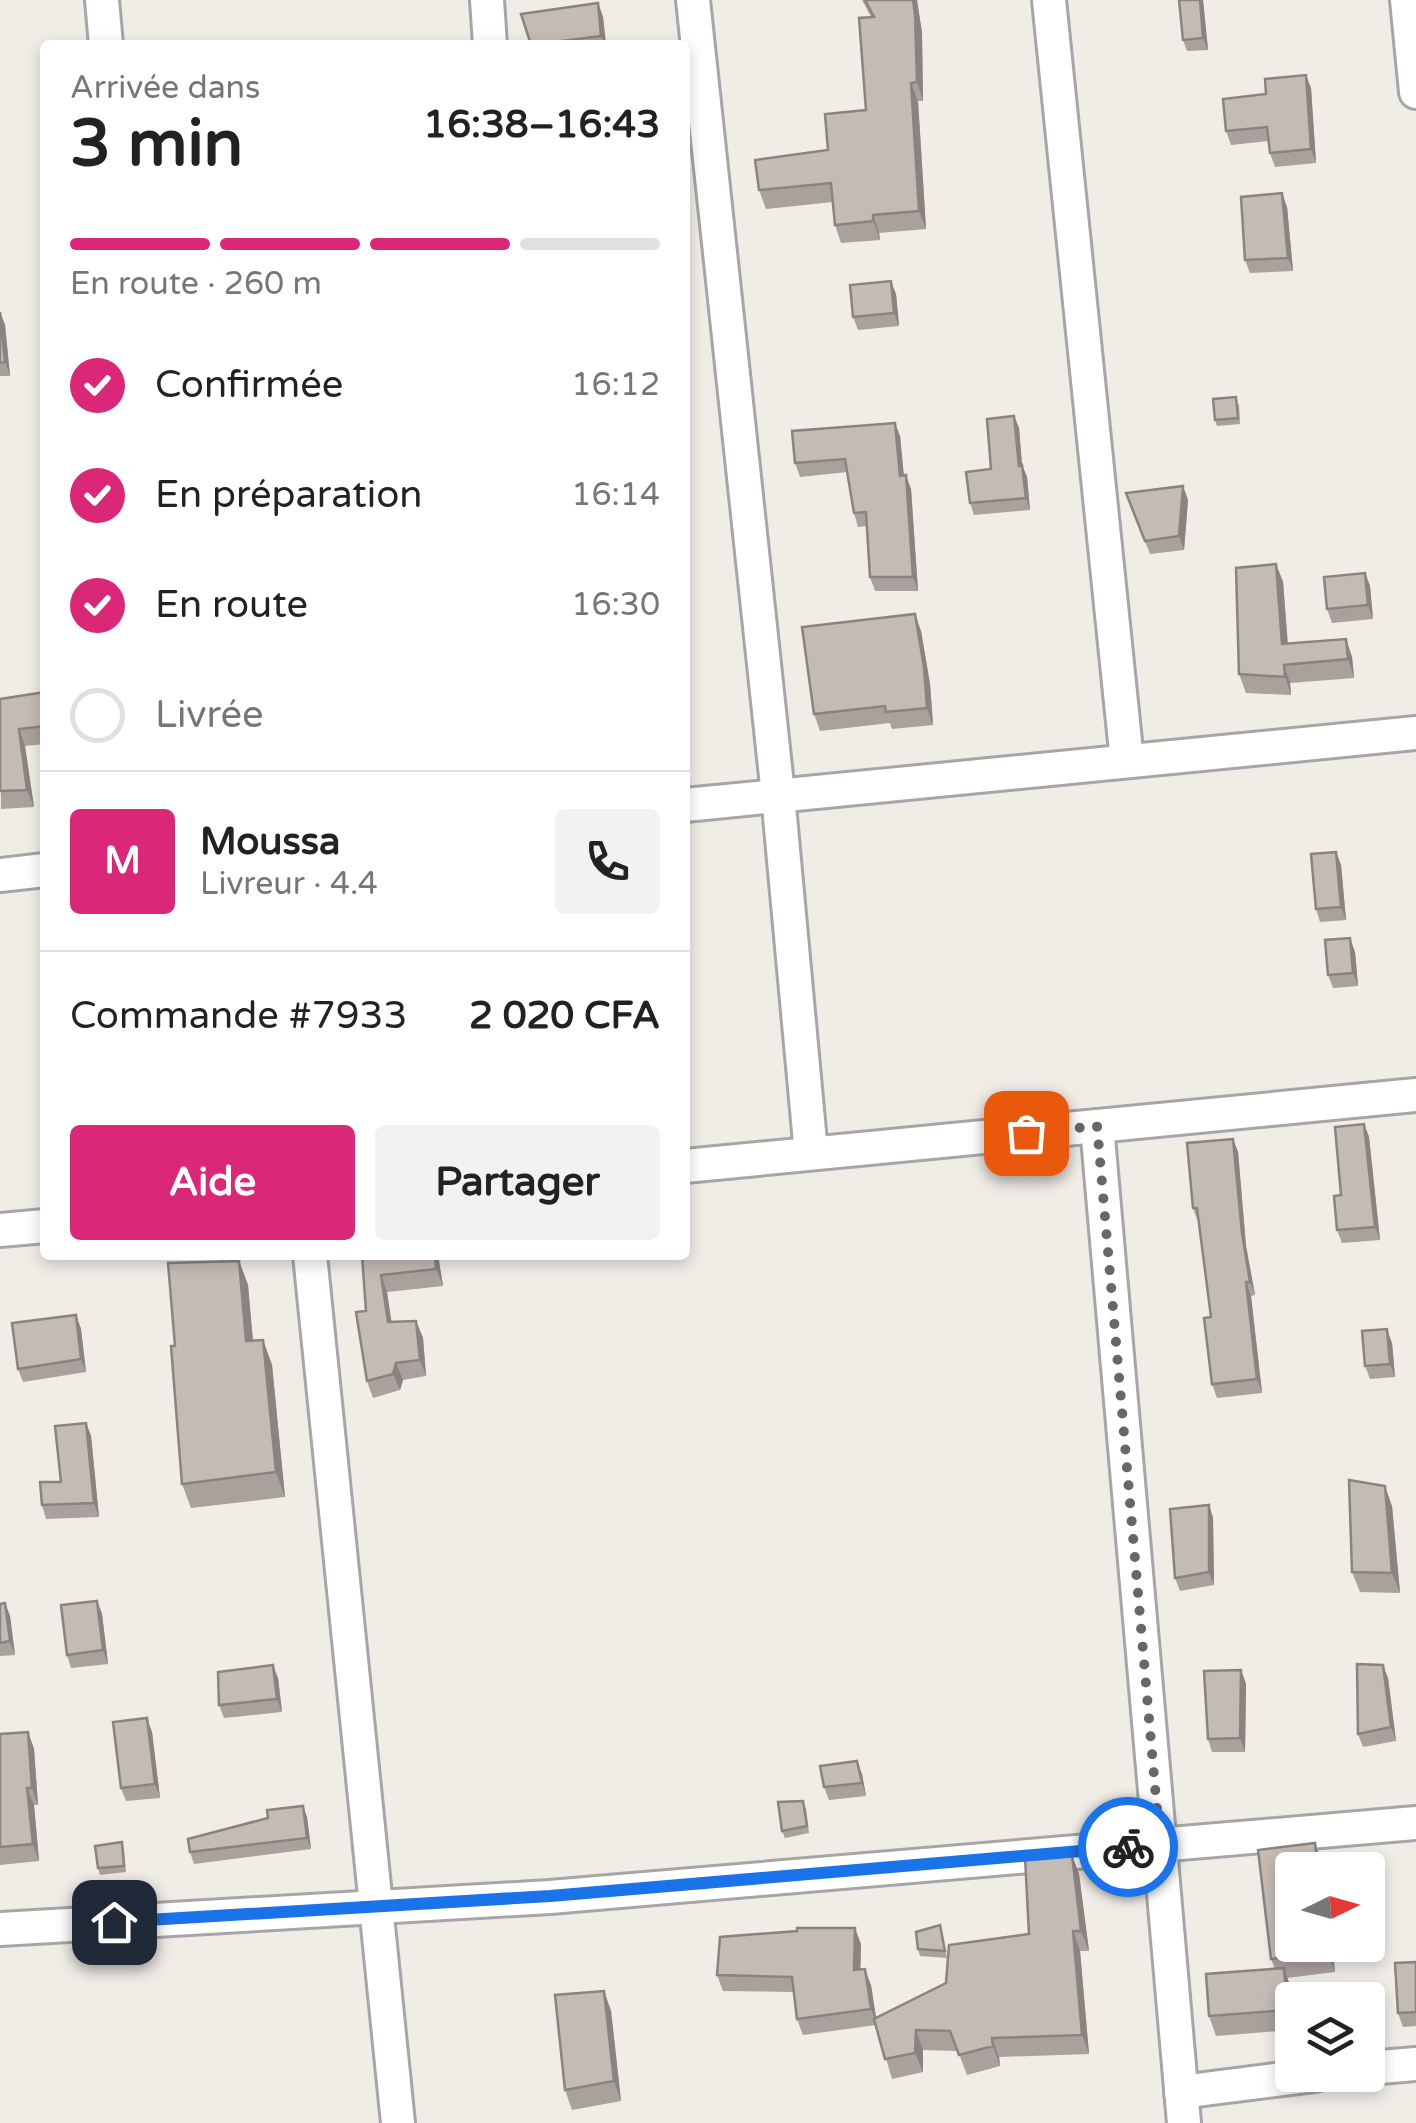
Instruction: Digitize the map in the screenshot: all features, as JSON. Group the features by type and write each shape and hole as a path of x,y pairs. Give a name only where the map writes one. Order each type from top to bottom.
{"street":[{"path":"102,0 106,40"},
{"path":"487,0 490,40"},
{"path":"694,0 778,795 810,1153"},
{"path":"1048,0 1127,760"},
{"path":"1411,18 1416,92"},
{"path":"690,804 1416,733"},
{"path":"0,875 40,871"},
{"path":"690,1165 1416,1095"},
{"path":"1097,1126 1182,2107 1275,2085"},
{"path":"0,1230 40,1226"},
{"path":"311,1260 398,2123"},
{"path":"0,1929 570,1895 1416,1823"},
{"path":"1385,2067 1416,2064"}],"building":[{"path":"865,0 913,0 917,82 911,83 919,211 873,215 873,221 835,225 831,183 759,190 755,160 828,150 825,114 866,110 859,18 874,17"},
{"path":"1179,0 1200,0 1203,38 1183,40"},
{"path":"598,3 601,36 529,40 521,14"},
{"path":"1306,75 1311,149 1270,153 1267,127 1226,131 1223,99 1266,94 1265,79"},
{"path":"1282,193 1288,258 1245,260 1241,197"},
{"path":"891,281 894,313 853,317 850,285"},
{"path":"0,312 5,362 0,363"},
{"path":"1236,397 1238,418 1215,420 1213,399"},
{"path":"1014,416 1026,498 970,503 966,472 991,469 987,419"},
{"path":"895,423 900,476 906,475 913,577 870,577 866,512 854,513 845,459 795,463 792,431"},
{"path":"1183,486 1179,536 1145,541 1126,493"},
{"path":"1276,564 1282,644 1346,639 1348,659 1284,665 1285,677 1239,674 1236,568"},
{"path":"1365,573 1368,605 1327,609 1324,577"},
{"path":"915,614 927,708 886,712 885,706 814,714 802,627"},
{"path":"40,693 40,727 19,729 27,790 0,791 0,699"},
{"path":"1336,852 1341,907 1316,909 1311,854"},
{"path":"1350,938 1353,973 1328,975 1325,940"},
{"path":"1364,1124 1375,1227 1337,1230 1334,1196 1341,1195 1335,1127"},
{"path":"1233,1139 1257,1379 1212,1384 1204,1318 1211,1317 1187,1143"},
{"path":"362,1260 435,1260 436,1269 381,1275 388,1322 416,1321 420,1360 396,1363 393,1374 367,1381 356,1312 366,1311"},
{"path":"239,1261 246,1341 263,1340 276,1472 182,1484 168,1263"},
{"path":"76,1315 81,1359 18,1369 12,1323"},
{"path":"1387,1329 1390,1364 1365,1366 1362,1331"},
{"path":"86,1423 94,1503 42,1505 40,1482 61,1482 55,1426"},
{"path":"1349,1480 1385,1486 1392,1573 1352,1572"},
{"path":"1209,1505 1209,1572 1175,1578 1170,1509"},
{"path":"97,1601 103,1650 67,1655 61,1605"},
{"path":"5,1603 10,1641 0,1643 0,1604"},
{"path":"1357,1664 1383,1665 1391,1727 1358,1734"},
{"path":"273,1665 277,1699 219,1705 218,1672"},
{"path":"1241,1670 1240,1738 1208,1739 1204,1671"},
{"path":"147,1718 155,1784 121,1788 113,1722"},
{"path":"28,1732 32,1788 27,1788 33,1844 0,1847 0,1734"},
{"path":"857,1761 862,1783 824,1787 820,1766"},
{"path":"803,1801 807,1826 782,1831 778,1802"},
{"path":"303,1806 307,1838 190,1852 188,1839 268,1818 267,1810"},
{"path":"122,1842 124,1866 98,1868 95,1846"},
{"path":"1315,1843 1316,1852 1275,1852 1275,1959 1271,1959 1258,1850"},
{"path":"1072,1855 1081,1931 1073,1931 1082,2035 992,2038 993,2046 959,2055 950,2031 916,2030 915,2053 885,2059 874,2019 946,1983 949,1945 1029,1934 1025,1857"},
{"path":"940,1925 945,1951 918,1949 916,1932"},
{"path":"797,1928 855,1928 854,1970 865,1969 871,2009 797,2019 792,1977 717,1975 720,1937"},
{"path":"1416,1962 1416,2012 1398,2013 1395,1963"},
{"path":"1284,1968 1285,1982 1275,1982 1275,2011 1209,2016 1206,1974"},
{"path":"604,1991 614,2081 565,2090 555,1995"}],"way so far":[{"path":"1026,1133 1097,1126 1160,1844 1128,1847"}],"route":[{"path":"114,1922 550,1896 1128,1847"}]}
